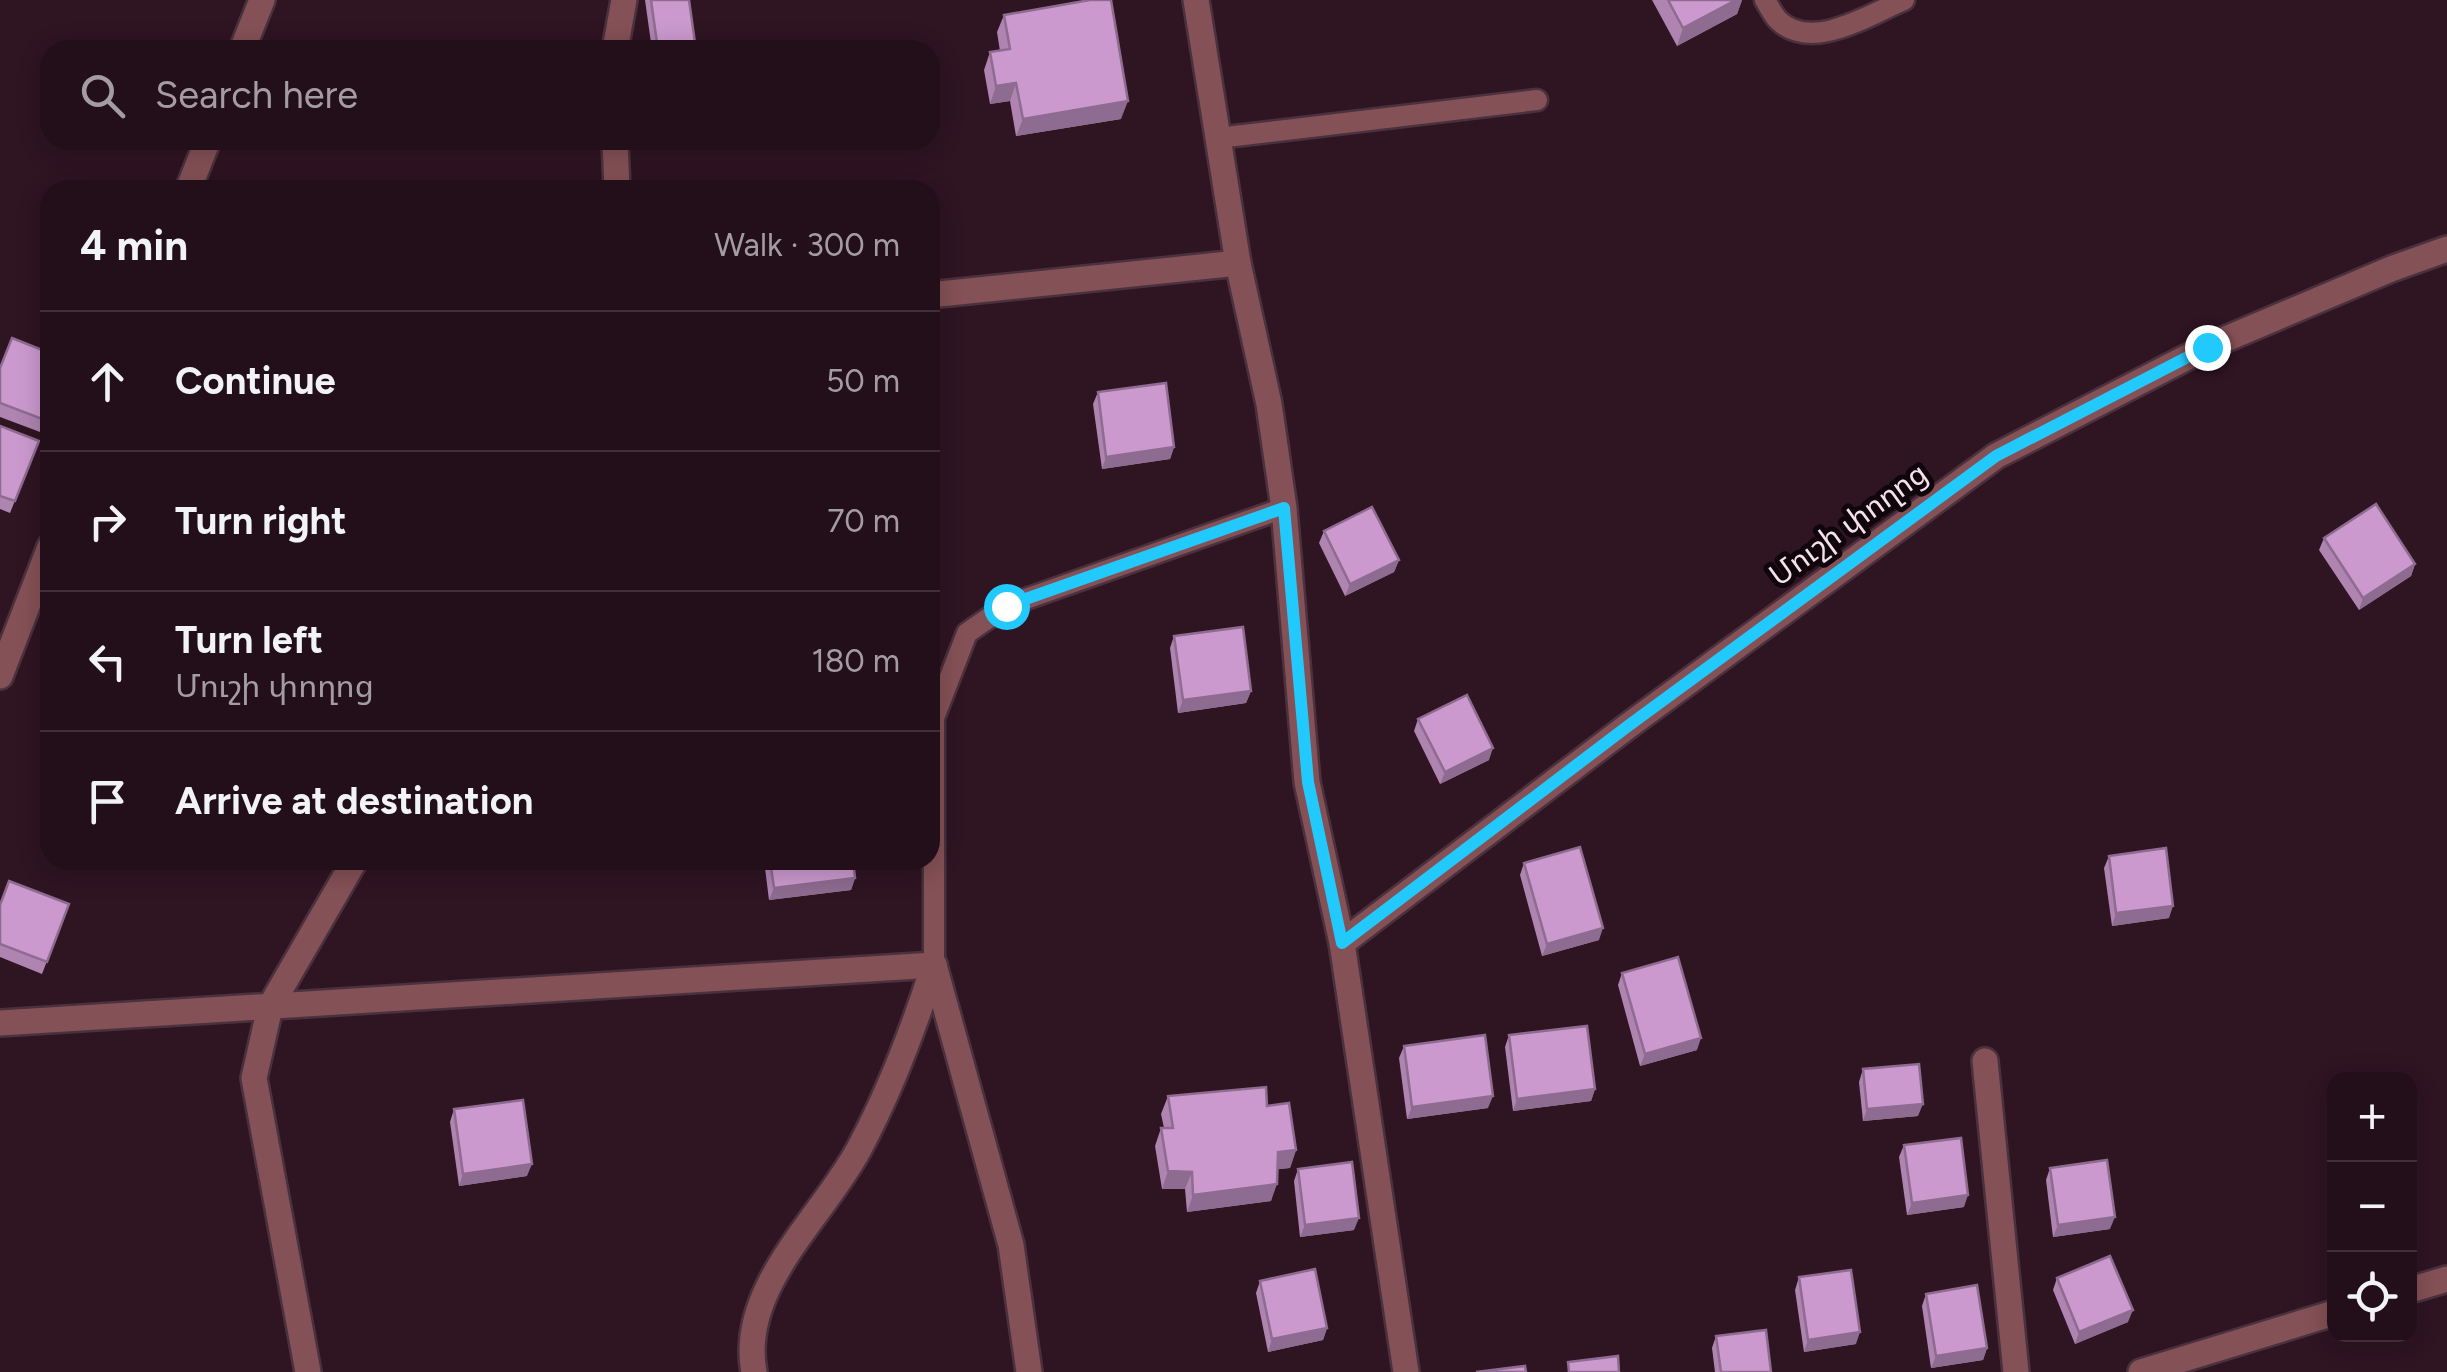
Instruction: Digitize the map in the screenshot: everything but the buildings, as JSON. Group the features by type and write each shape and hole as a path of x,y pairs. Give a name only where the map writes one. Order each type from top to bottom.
{"street":[{"path":"246,40 262,0"},
{"path":"617,40 624,0"},
{"path":"1196,0 1238,263 1270,404 1284,508 1308,782 1342,943 1406,1372"},
{"path":"192,180 204,150"},
{"path":"615,150 617,180"},
{"name":"Մուշի փողոց","path":"1342,943 1628,726 1996,456 2207,347 2391,269 2447,250"},
{"path":"940,294 1238,263"},
{"path":"0,676 40,573"},
{"path":"308,1372 254,1078 270,1006 349,870"},
{"path":"0,1024 934,965"},
{"path":"754,1372 749,1348 774,1278 858,1151 912,1034 934,965"},
{"path":"934,965 1010,1245 1029,1372"},
{"path":"1985,1061 2016,1372"},
{"path":"2417,1288 2447,1279"},
{"path":"2140,1372 2327,1315"}],"lane":[{"path":"1765,0 1779,21 1802,33 1834,30 1904,0"},
{"path":"1218,138 1536,100"},
{"path":"940,703 967,633 1006,606 1284,508"},
{"path":"934,870 934,965"}],"route":[{"path":"1006,606 1284,508 1308,782 1342,943 1628,726 1996,456 2207,347"}]}
